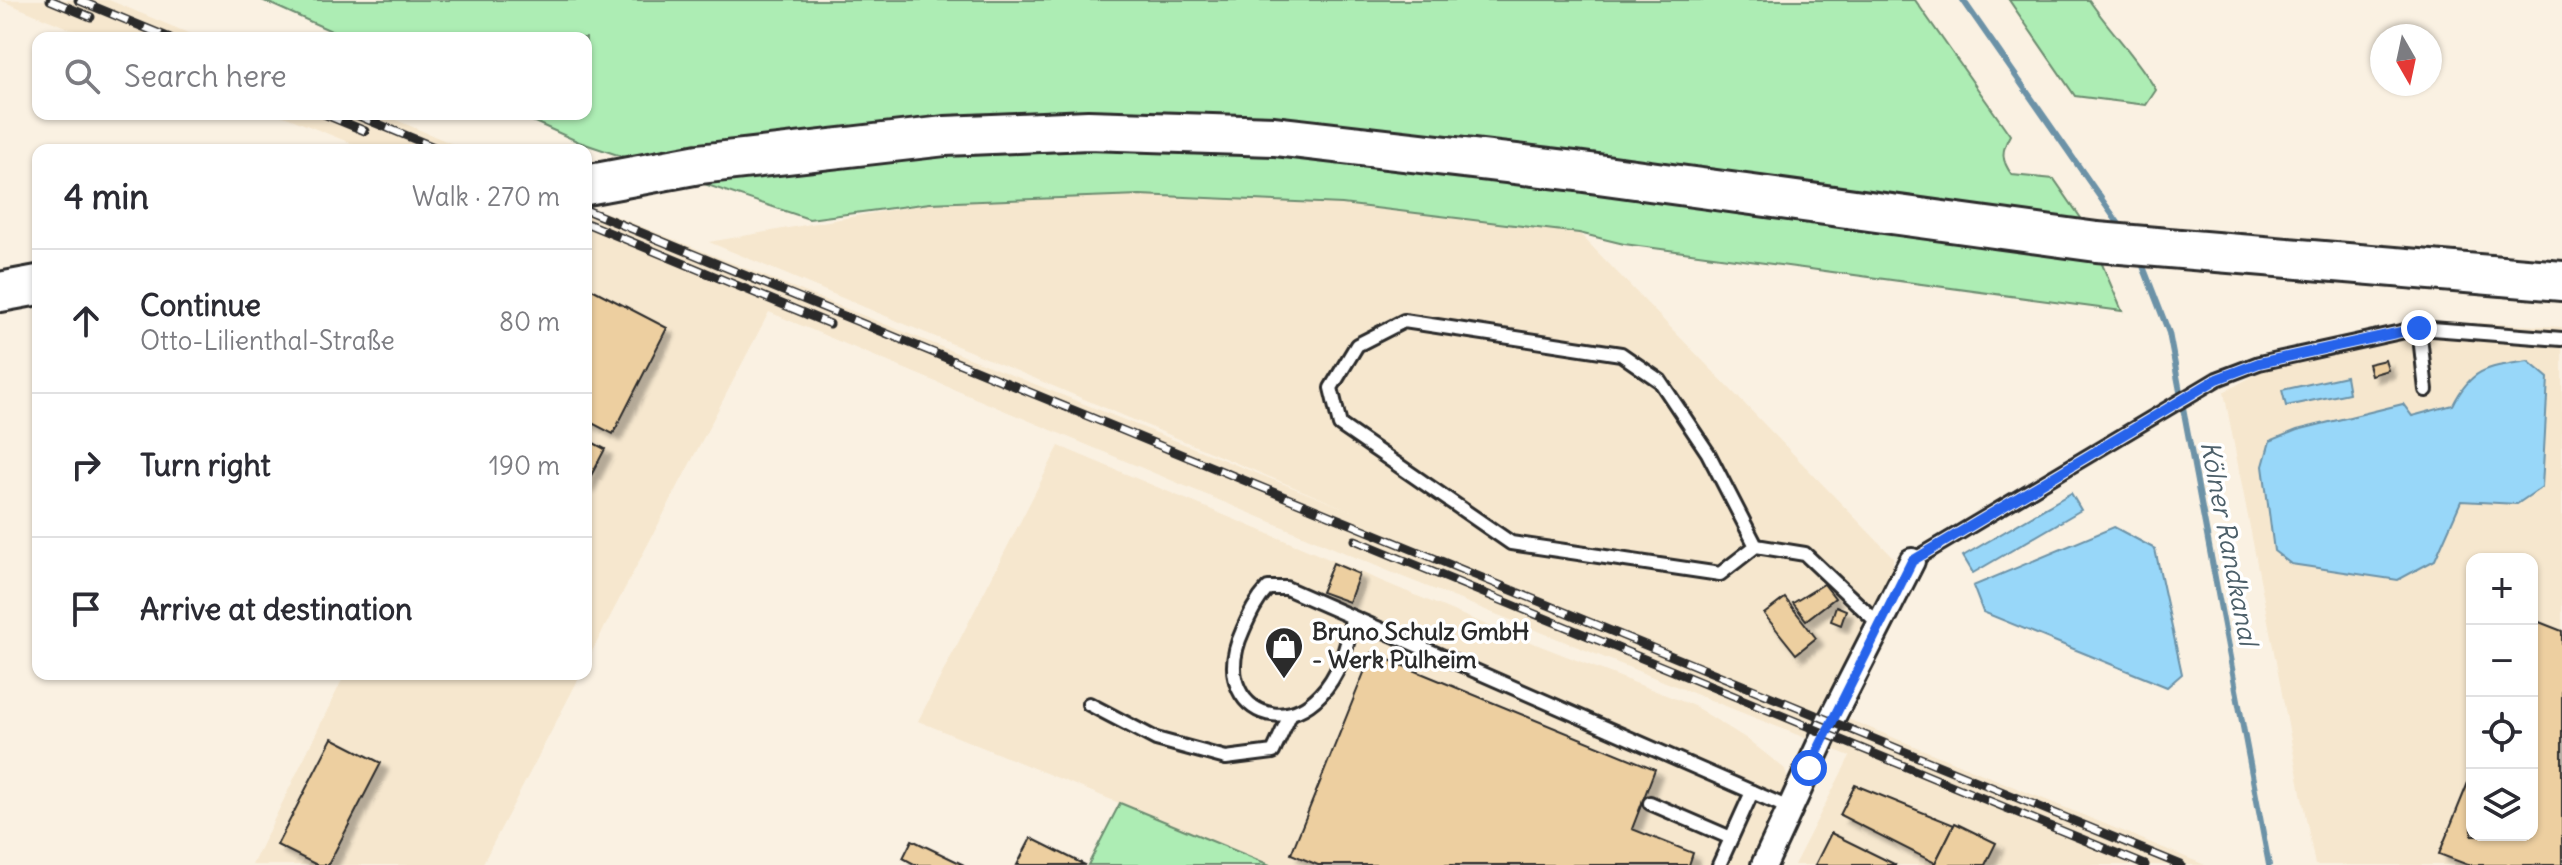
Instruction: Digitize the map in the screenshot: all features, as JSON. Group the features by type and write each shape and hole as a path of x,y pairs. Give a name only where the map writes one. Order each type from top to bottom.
{"main road":[{"path":"592,184 699,164 945,136 1088,130 1274,136 1576,171 2097,242 2562,281"},
{"path":"0,292 32,286"}],"street":[{"path":"1764,865 1912,561"}],"lane":[{"path":"1756,546 1708,453 1660,381 1621,354 1404,321 1357,345 1331,388 1340,425 1511,543 1720,574 1756,546 1805,554 1879,624"},
{"path":"2419,328 2426,390"},
{"path":"1912,561 2202,391 2217,379 2259,363 2419,328 2562,339"},
{"path":"1352,618 1348,644 1330,685 1311,706 1290,715 1269,715 1250,704 1232,674 1233,651 1257,599 1268,588 1286,588 1791,809"},
{"path":"1089,704 1156,739 1226,758 1273,752 1290,715"},
{"path":"1719,865 1752,792"},
{"path":"1650,803 1731,838"}],"shaded area":[{"path":"0,0 109,0 186,32 77,32"},
{"path":"294,120 396,120 453,144 353,144"},
{"path":"1140,195 1342,204 1579,233 1893,557 1892,588 1826,710 2205,865 1794,865 1850,756 1398,575 769,312 592,651 592,213 605,212 1351,511 709,242 930,203"},
{"path":"2479,323 2562,327 2562,865 2315,865 2224,392 2262,371"},
{"name":"Bruno Schulz GmbH - Werk Pulheim","path":"1059,446 1484,624 1694,706 1747,739 1785,769 1788,781 1750,865 1271,865 918,721"},
{"path":"342,680 578,680 482,865 252,865"}],"green space":[{"path":"262,0 1915,0 2010,135 2004,155 2012,175 2054,179 2085,224 2122,311 1624,244 1579,233 1342,204 1140,195 930,203 809,219 579,142 530,120 592,120 592,32 334,32"},
{"path":"2009,0 2089,0 2156,90 2146,105 2075,96"},
{"path":"1120,803 1270,865 1088,865"}],"water":[{"path":"2528,361 2548,378 2542,487 2517,504 2461,501 2435,560 2398,580 2291,564 2274,551 2263,466 2270,441 2297,430 2403,404 2412,416 2453,405 2467,383 2483,371"},
{"path":"2346,376 2349,393 2286,406 2282,390"},
{"path":"2071,493 2081,510 1973,573 1963,556"},
{"path":"2114,527 2155,549 2182,674 2167,687 1983,612 1973,586"}],"building":[{"path":"592,289 667,328 613,434 592,423"},
{"path":"2385,360 2388,370 2371,375 2368,364"},
{"path":"592,442 605,449 592,474"},
{"path":"1333,563 1359,574 1349,602 1321,592"},
{"path":"1824,584 1835,598 1806,620 1793,603"},
{"path":"1785,598 1816,638 1796,654 1764,614"},
{"path":"1836,606 1846,610 1841,625 1831,621"},
{"path":"2538,622 2562,631 2562,865 2468,865 2439,854 2466,788 2466,841 2538,841"},
{"path":"1372,653 1655,769 1632,829 1693,853 1689,865 1318,865 1291,854"},
{"path":"332,738 381,763 328,865 317,865 277,845"},
{"path":"1855,785 1954,825 1935,863 1840,815"},
{"path":"1955,823 1996,843 1985,865 1934,865"},
{"path":"1831,833 1896,865 1815,865"},
{"path":"1031,838 1085,865 1017,865"},
{"path":"912,840 964,865 916,865 903,858"}],"waterway":[{"name":"Kölner Randkanal","path":"1963,0 2123,230"},
{"name":"Kölner Randkanal","path":"2141,261 2169,333 2269,865"}],"railway":[{"path":"50,0 91,17"},
{"path":"78,0 155,32"},
{"path":"338,120 365,131"},
{"path":"368,120 426,144"},
{"path":"592,212 2181,865"},
{"path":"592,225 830,324"},
{"path":"1355,540 2145,865"}],"place":[{"name":"Bruno Schulz GmbH - Werk Pulheim","path":"1284,680"}],"route":[{"path":"1809,768 1912,561 2202,391 2217,379 2259,363 2419,328"}]}
